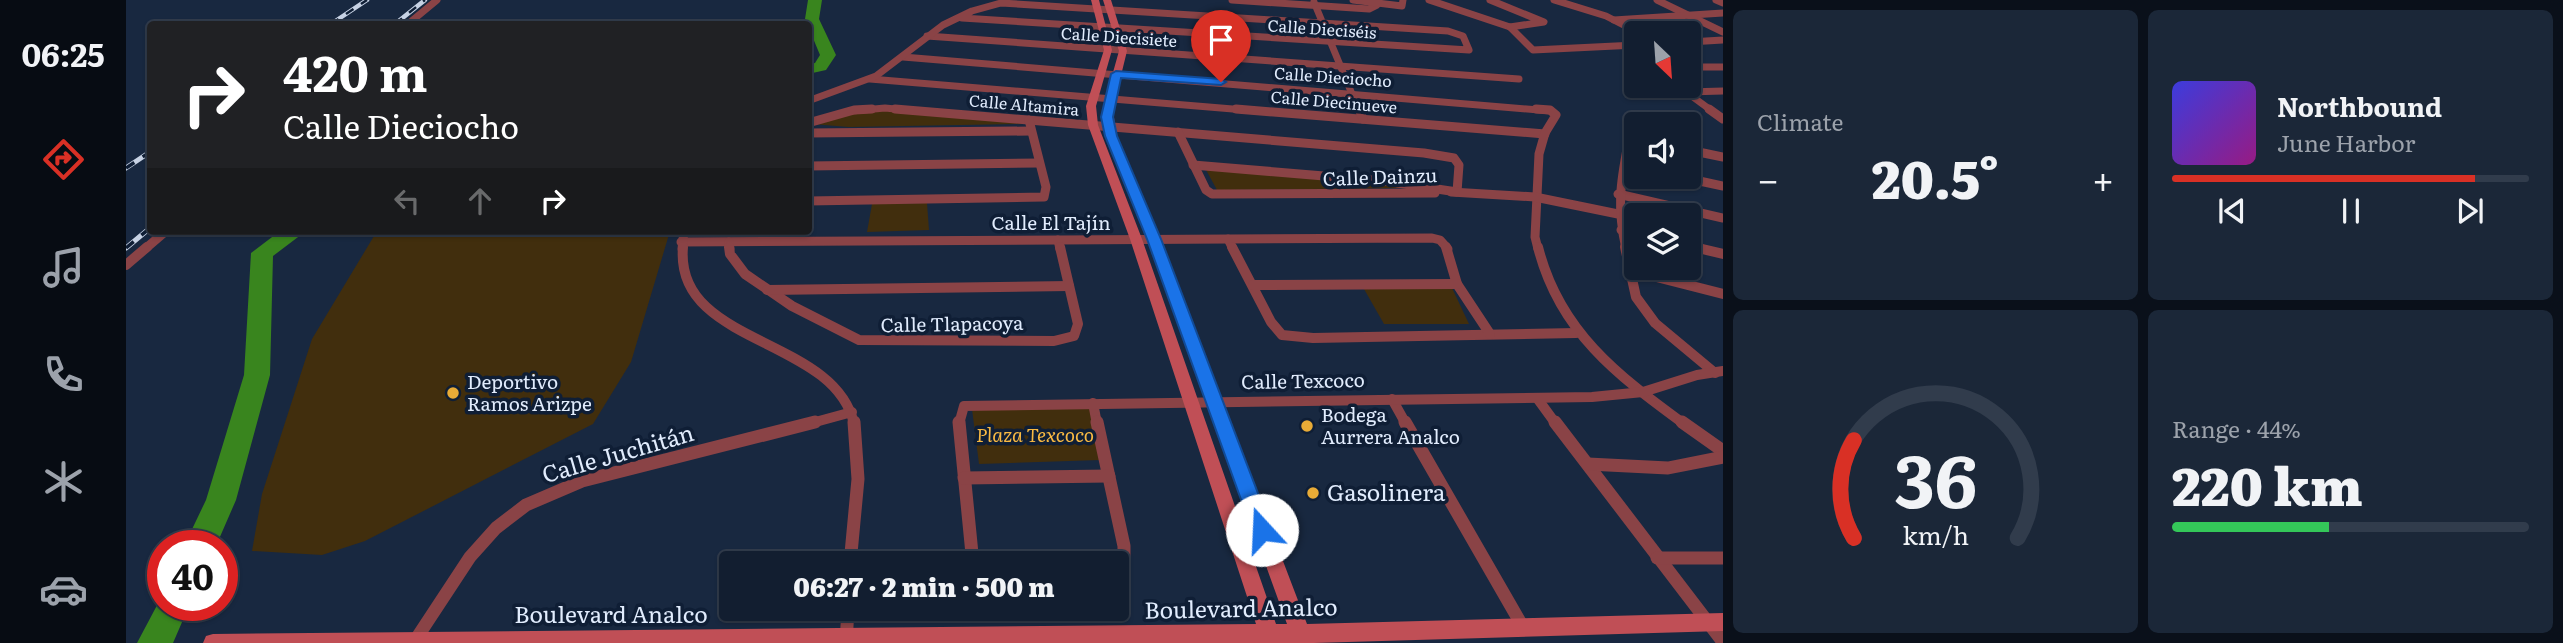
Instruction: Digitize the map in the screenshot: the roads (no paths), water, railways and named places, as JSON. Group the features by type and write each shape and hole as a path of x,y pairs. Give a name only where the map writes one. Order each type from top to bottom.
{"street":[{"path":"412,21 437,0"},
{"path":"1231,0 1314,3 1372,9 1377,5"},
{"path":"1353,0 1400,7 1405,3 1403,0"},
{"path":"1429,0 1510,27 1542,23 1544,20 1490,0"},
{"path":"1555,0 1624,25"},
{"path":"1657,0 1723,32"},
{"path":"1716,0 1723,3"},
{"path":"812,100 870,79 903,57 927,36 997,3 1102,5 1322,23"},
{"path":"1314,3 1363,119"},
{"path":"1102,5 1115,51 1109,74 1108,127 1154,239 1302,638"},
{"path":"1614,20 1723,13"},
{"name":"Calle Dieciséis","path":"962,18 1330,44 1460,52 1469,50 1463,37 1448,31 1322,23"},
{"path":"1510,27 1533,50 1624,46"},
{"name":"Calle Diecisiete","path":"927,36 1519,79"},
{"path":"1701,41 1723,40"},
{"name":"Calle Dieciocho","path":"903,57 1550,110 1556,115 1545,134"},
{"path":"1701,68 1723,67"},
{"path":"1109,74 1094,97 1093,125 1136,239 1188,402 1270,638"},
{"name":"Calle Diecinueve","path":"870,79 1545,134"},
{"path":"1701,92 1723,91"},
{"path":"1695,98 1723,119"},
{"name":"Calle Altamira","path":"812,122 874,107 1447,156 1459,165 1457,192"},
{"path":"812,201 1044,197 1046,187 1029,120"},
{"path":"812,133 1031,131"},
{"name":"Calle Dainzu","path":"1178,132 1206,190 1223,196 1457,192 1535,197 1618,214"},
{"path":"1545,134 1533,215 1541,273 1553,300 1576,332 1643,392 1723,451"},
{"path":"1701,152 1723,157"},
{"path":"812,166 1039,163"},
{"path":"1193,164 1384,181 1457,192"},
{"path":"1624,164 1618,194 1618,214 1624,245"},
{"path":"1701,181 1723,186"},
{"path":"1618,194 1723,218"},
{"path":"126,265 161,235"},
{"path":"683,237 680,262 684,280 693,296 738,328 806,366 845,398 852,412 858,446 851,551"},
{"name":"Calle El Tajín","path":"683,237 729,242 1432,237 1440,240 1448,250 1457,284 1490,334"},
{"path":"1228,239 1271,321 1282,335 1313,338 1576,332"},
{"name":"Calle Tlapacoya","path":"729,242 736,265 767,290 831,328 859,340 966,342 1054,341 1074,336 1078,324 1058,240"},
{"path":"1701,249 1723,254"},
{"path":"1632,280 1636,297 1643,309 1720,374"},
{"path":"1668,280 1723,294"},
{"path":"1253,285 1457,284"},
{"path":"767,290 1069,286"},
{"name":"Calle Texcoco","path":"972,551 959,421 964,406 1537,398 1643,392 1720,374"},
{"path":"1537,398 1657,558 1715,622 1723,642"},
{"path":"1392,400 1523,627"},
{"path":"1093,403 1123,551"},
{"name":"Calle Juchitán","path":"416,639 453,582 495,531 510,515 535,501 602,476 852,412"},
{"path":"1588,464 1668,468 1723,457"},
{"path":"964,478 1109,476"},
{"path":"1657,558 1723,558"},
{"path":"847,640 848,621"},
{"name":"Boulevard Analco","path":"213,643 416,639 1302,638 1523,627 1715,622"}],"waterway":[{"path":"812,68 820,67 828,55 812,19 815,0"},
{"path":"207,530 221,500 257,375 262,253 289,235"},
{"path":"155,643 165,621"}],"railway":[{"path":"336,21 367,0"},
{"path":"399,21 425,0"},
{"path":"126,168 147,154"},
{"path":"126,248 147,230"}],"place":[{"name":"Deportivo Ramos Arizpe","path":"453,393"},
{"name":"Bodega Aurrera Analco","path":"1307,426"},
{"name":"Gasolinera","path":"1313,493"}],"park label":[{"name":"Plaza Texcoco","path":"1035,435"}]}
